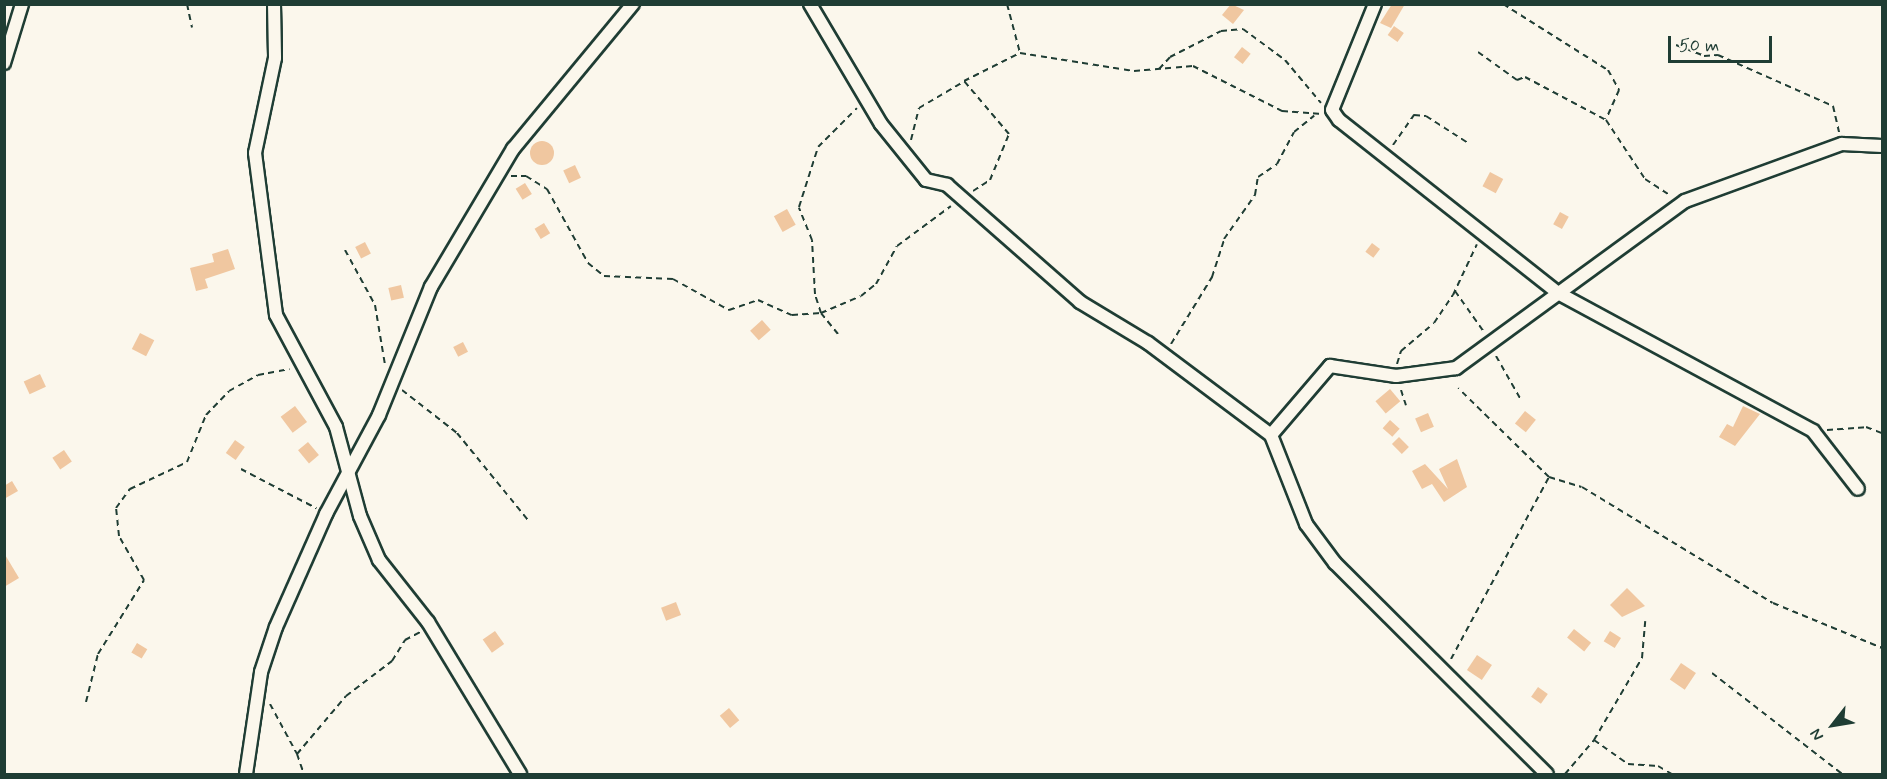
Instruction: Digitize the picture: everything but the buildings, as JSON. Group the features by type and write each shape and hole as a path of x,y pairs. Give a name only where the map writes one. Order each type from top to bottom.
{"street":[{"path":"4,63 22,4"},
{"path":"274,4 275,58 256,134 258,207 276,315 336,427 348,472 379,560 431,628 520,774"},
{"path":"246,774 259,692 270,642 326,514 348,472 425,300 487,187 572,73 633,4"},
{"path":"810,4 867,103 926,180 947,186 959,200 1080,302 1165,357 1271,435 1313,534 1335,563 1547,774"},
{"path":"1375,4 1332,110 1383,157 1558,293 1813,431 1858,489"},
{"path":"1271,435 1330,366 1396,376 1456,368 1682,203 1842,144 1882,146"}],"path":[{"path":"187,4 192,27"},
{"path":"1007,4 1020,53"},
{"path":"1503,4 1608,70 1619,90 1605,120"},
{"path":"1159,69 1170,57 1232,30 1243,29 1285,60 1332,110 1314,116 1294,132 1277,164 1258,177 1255,195 1220,245 1212,277 1165,357"},
{"path":"1676,45 1704,57 1718,56 1833,106 1842,144"},
{"path":"1478,52 1517,80 1525,77 1605,120 1645,179 1682,203"},
{"path":"907,157 919,108 964,81 1020,53 1134,71 1209,69 1282,111 1314,116"},
{"path":"487,187 519,175 540,183 566,216 588,263 604,276 673,279 729,310 758,300 792,315 821,313 876,284 897,246 990,180 1009,134 964,81"},
{"path":"838,334 821,313 801,191 818,147 844,115 867,103"},
{"path":"1383,157 1414,115 1426,116 1468,143"},
{"path":"1406,405 1396,376 1401,351 1434,323 1467,270 1481,233"},
{"path":"345,250 375,305 389,377 457,433 528,520"},
{"path":"86,702 98,654 144,580 119,536 116,508 130,489 187,462 206,415 229,391 258,375 304,370"},
{"path":"1458,388 1549,477 1582,487 1773,603 1882,648"},
{"path":"1813,431 1866,427 1882,434"},
{"path":"241,469 326,514"},
{"path":"1449,674 1453,652 1549,477"},
{"path":"1564,774 1594,740 1642,658 1646,621"},
{"path":"297,754 325,717 380,665 392,661 405,640 431,628"},
{"path":"1712,672 1842,774"},
{"path":"259,692 297,754 304,774"},
{"path":"1594,740 1628,765 1648,764 1672,774"}]}
